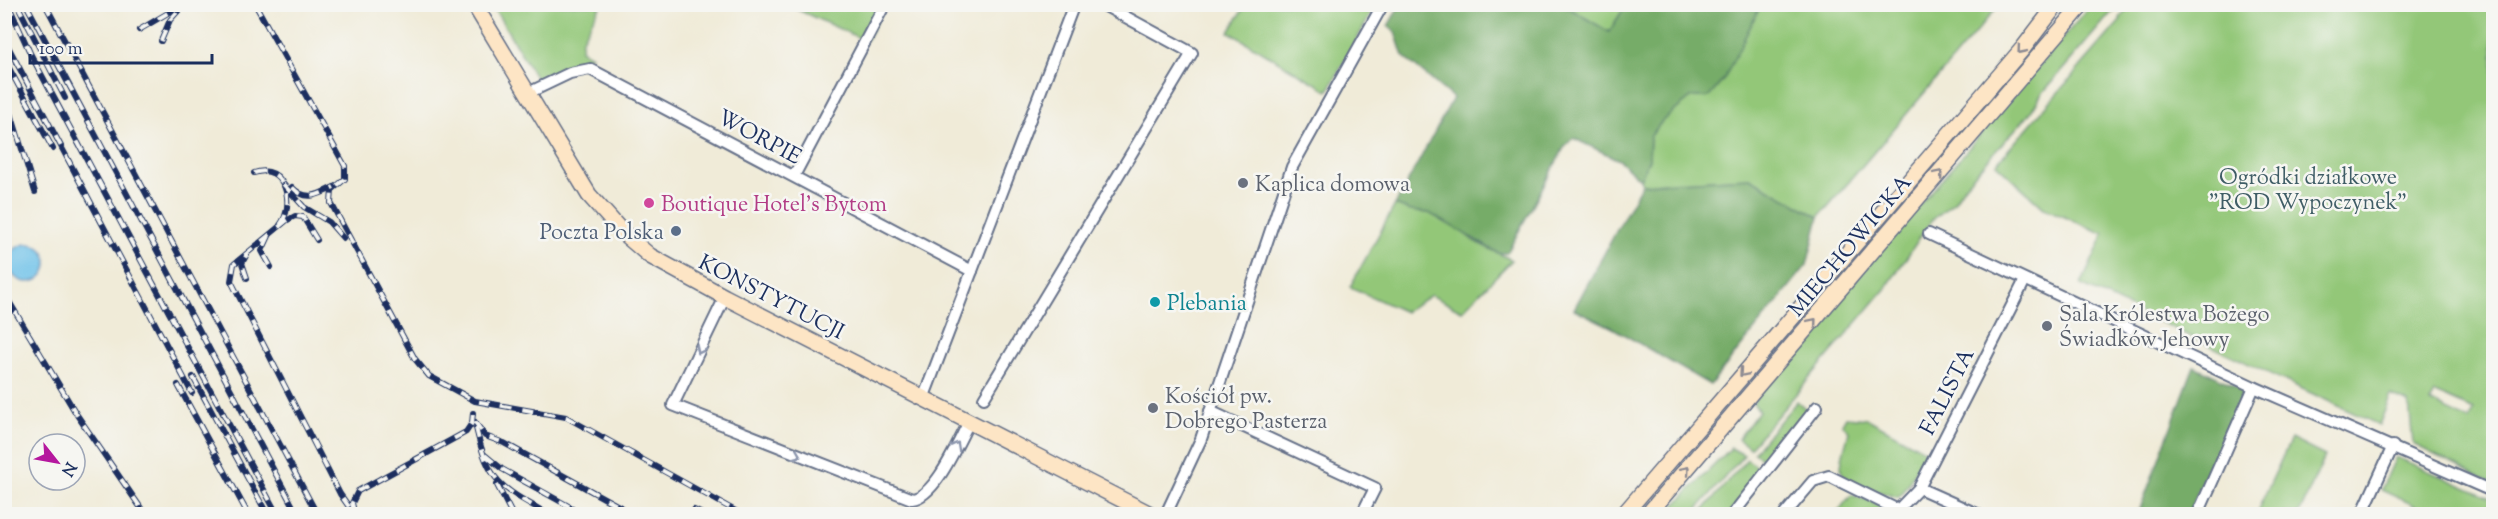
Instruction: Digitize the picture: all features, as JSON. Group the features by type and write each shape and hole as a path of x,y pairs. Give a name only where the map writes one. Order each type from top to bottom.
{"main road":[{"name":"KONSTYTUCJI","path":"474,4 571,169 607,217 650,256 922,399 1150,514"},
{"name":"MIECHOWICKA","path":"1624,514 2024,47 2057,4"},
{"name":"MIECHOWICKA","path":"1648,514 2083,4"}],"street":[{"path":"794,176 885,4"},
{"path":"922,399 1074,4"},
{"path":"984,398 1192,53 1102,4"},
{"path":"1166,514 1202,440 1292,167 1383,4"},
{"name":"WORPIE","path":"526,94 570,73 590,69 972,271"},
{"path":"1929,234 2254,387 2493,492"},
{"name":"FALISTA","path":"1896,512 1919,488 2025,280"},
{"path":"725,297 673,405 912,499 923,496 934,484 969,422"},
{"path":"2198,514 2254,387"},
{"path":"1732,514 1817,407"},
{"path":"1210,411 1375,488 1362,514"},
{"path":"2362,514 2393,447"},
{"path":"1785,514 1813,480 1829,477 1896,512"},
{"path":"1919,488 1977,514"}],"green space":[{"path":"1246,4 1376,5 1328,91 1229,32"},
{"path":"492,5 601,5 582,39 581,50 591,56 538,82"},
{"path":"787,5 885,5 866,41"},
{"path":"1400,5 1564,5 1609,32 1626,5 1761,5 1724,79 1709,97 1692,97 1662,121 1650,137 1649,159 1640,179 1619,160 1573,138 1565,146 1507,253 1498,253 1429,213 1411,211 1395,205 1453,98 1403,56 1395,32 1388,26"},
{"path":"1564,5 1626,5 1609,32"},
{"path":"1761,5 1999,5 1819,217 1750,178 1642,184 1640,179 1649,159 1650,137 1662,121 1692,97 1709,97 1724,79"},
{"path":"2091,5 2118,5 2041,95 2030,113 1965,185 1954,202 1931,221 1886,288 1750,448 1738,439 1759,411 1753,403 1759,393"},
{"name":"Ogródki działkowe \"ROD Wypoczynek\"","path":"2131,5 2493,5 2493,484 2413,444 2409,403 2391,395 2379,425 2081,285 2104,234 2044,208 1996,164 2121,20 2120,18","holes":["2435,393 2474,410 2470,421 2430,402"]},
{"path":"1750,178 1819,217 1807,265 1710,385 1613,328 1574,309 1642,184"},
{"path":"1395,205 1411,211 1429,213 1456,227 1474,241 1512,260 1462,311 1431,295 1405,312 1350,287"},
{"path":"2194,366 2244,390 2188,514 2138,514"},
{"path":"1797,401 1808,411 1778,447 1780,449 1768,464 1754,452"},
{"path":"1846,417 1868,419 1926,451 1903,493 1897,497 1874,490 1848,479 1843,474 1842,460 1849,432 1842,424"},
{"path":"2291,439 2325,456 2299,514 2256,514"},
{"path":"1731,448 1744,455 1693,514 1666,514"},
{"path":"2396,457 2493,499 2493,514 2433,514 2381,490"},
{"path":"1747,459 1761,471 1729,514 1700,514"},
{"path":"1851,495 1872,501 1881,508 1881,514 1836,514"}],"water":[{"path":"28,244 41,250 47,263 41,276 28,282 15,276 9,263 15,250"}],"railway":[{"path":"8,4 31,55 277,514"},
{"path":"17,4 65,98"},
{"path":"26,4 297,514"},
{"path":"45,4 317,514"},
{"path":"139,30 183,4"},
{"path":"255,4 345,166 345,179 332,190 331,203 415,359 429,376 475,401 566,417 741,514"},
{"path":"161,41 170,20 179,10"},
{"path":"4,39 192,393"},
{"path":"4,59 53,149"},
{"path":"4,90 35,192"},
{"path":"254,173 265,171 273,174 285,187 287,207 280,225"},
{"path":"283,184 304,207 329,222 343,238"},
{"path":"292,187 307,196 334,187"},
{"path":"317,240 303,217 295,216 234,264 231,281 340,494 354,514"},
{"path":"269,236 262,251 271,267"},
{"path":"247,254 242,263 247,278"},
{"path":"4,293 77,415 145,514"},
{"path":"193,377 267,514"},
{"path":"178,385 248,514"},
{"path":"354,512 352,503 358,491 466,432 472,423 473,413"},
{"path":"475,422 485,436 504,443 633,514"},
{"path":"476,428 486,461 499,482 548,514"},
{"path":"485,455 502,469 583,514"},
{"path":"497,485 512,514"},
{"path":"694,510 702,514"}],"place":[{"name":"Kaplica domowa","path":"1243,183"},
{"name":"Boutique Hotel's Bytom","path":"649,203"},
{"name":"Poczta Polska","path":"676,231"},
{"name":"Plebania","path":"1155,302"},
{"name":"Sala Królestwa Bożego Świadków Jehowy","path":"2047,326"},
{"name":"Kościół pw. Dobrego Pasterza","path":"1153,408"}]}
